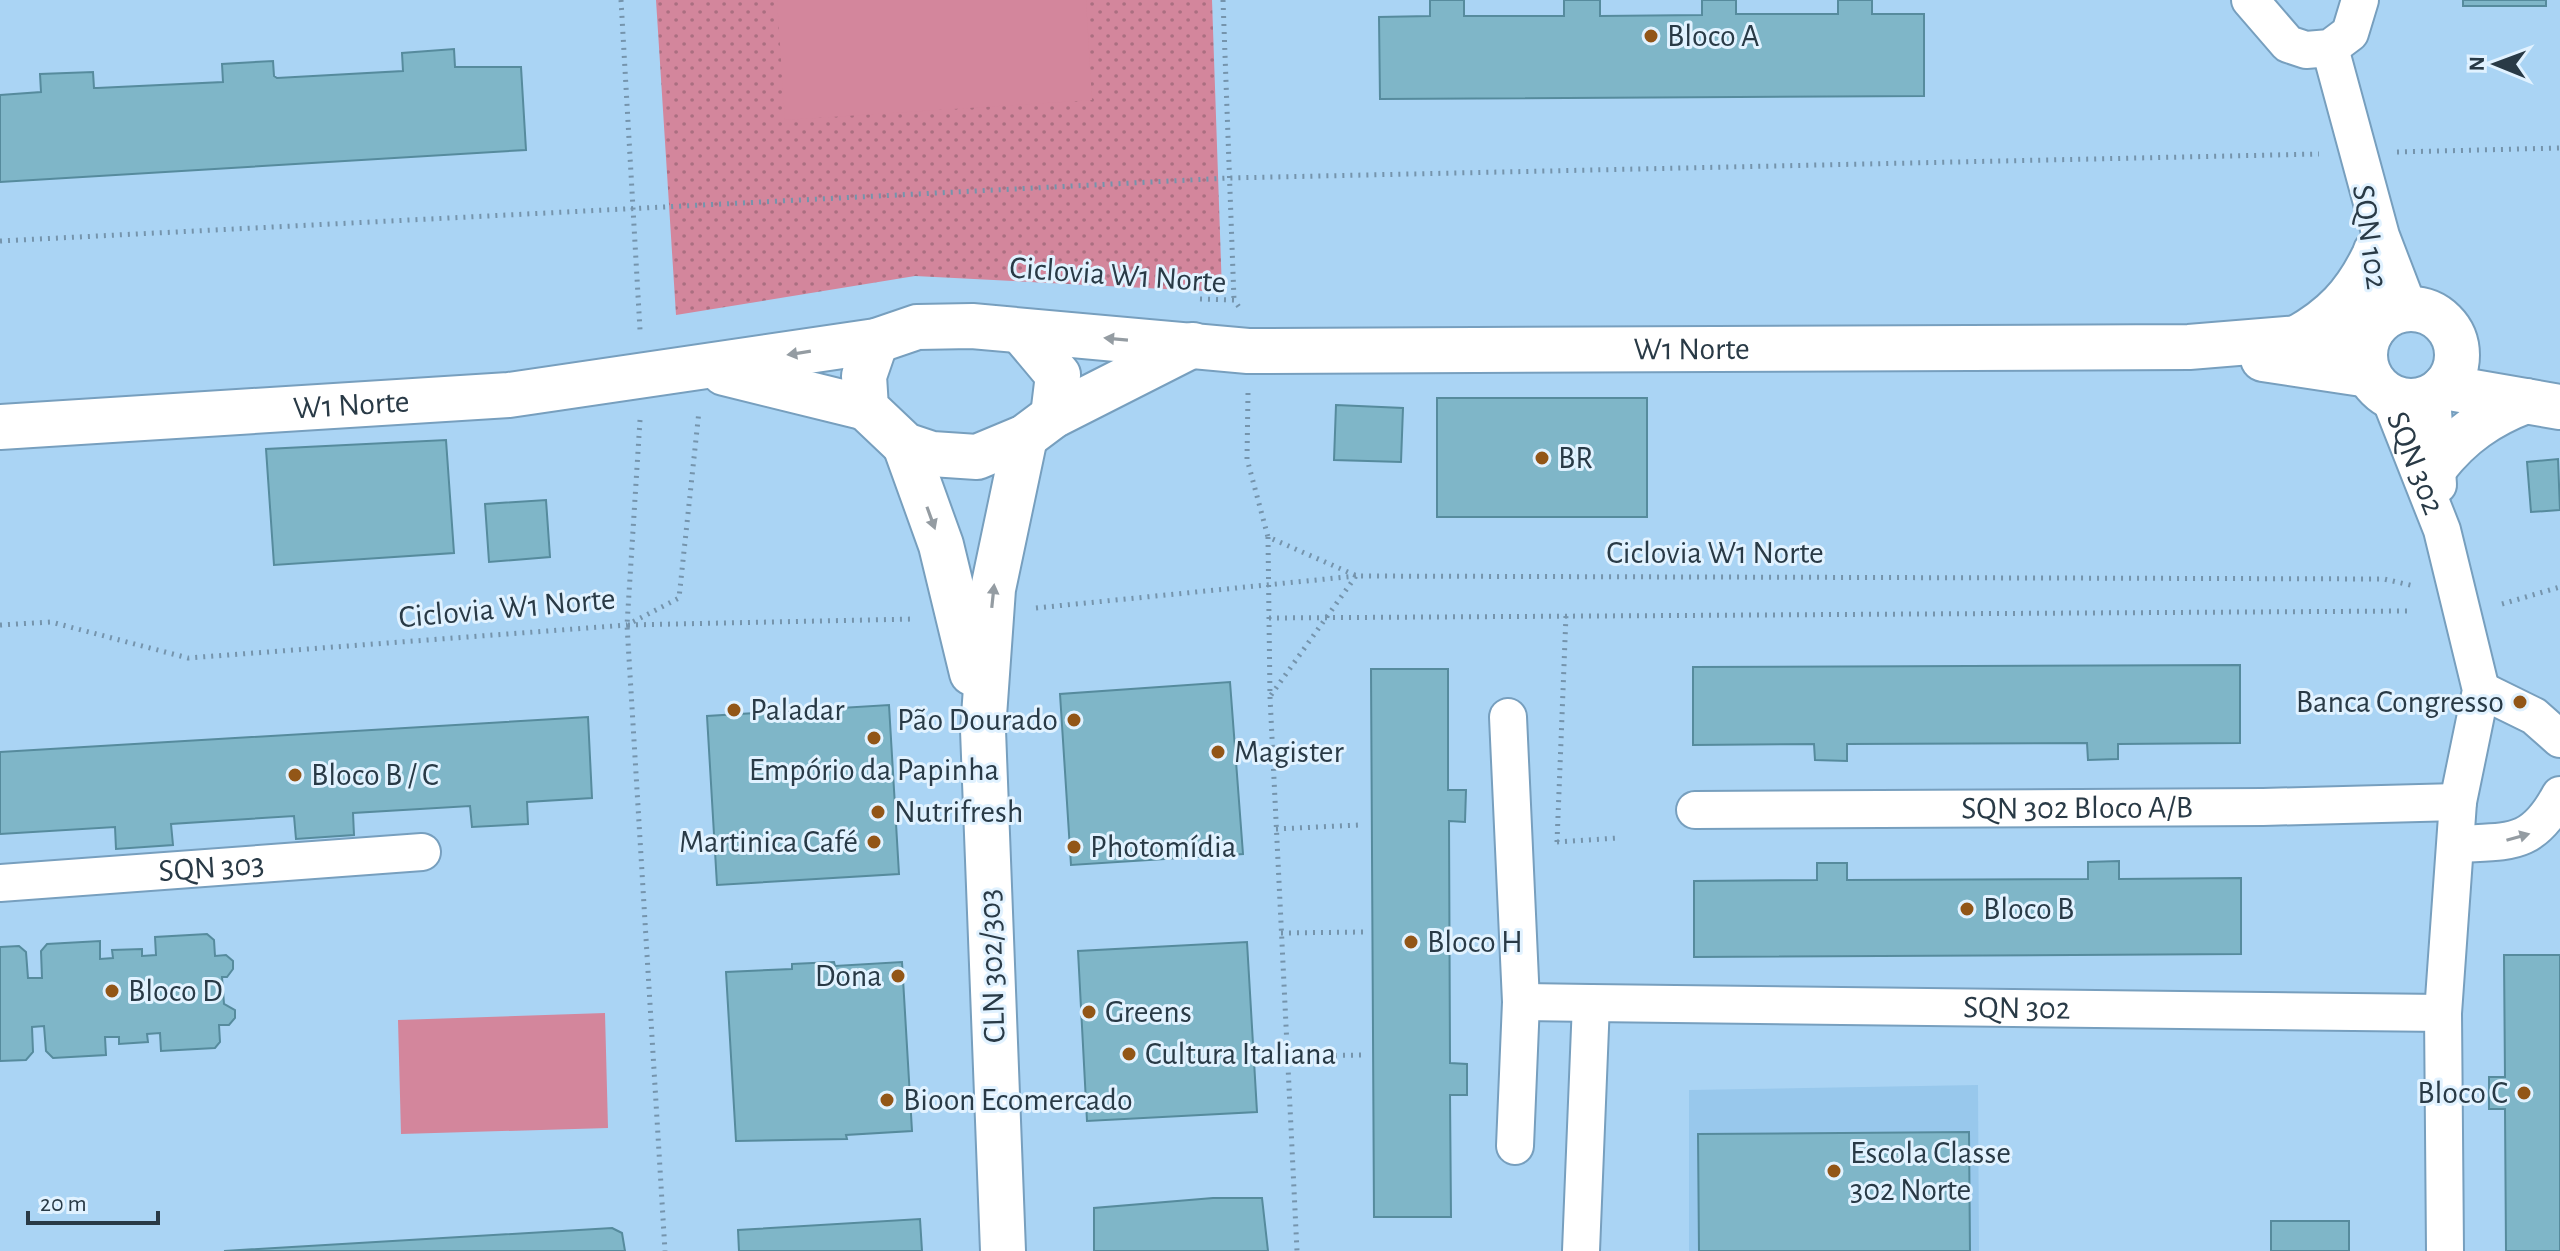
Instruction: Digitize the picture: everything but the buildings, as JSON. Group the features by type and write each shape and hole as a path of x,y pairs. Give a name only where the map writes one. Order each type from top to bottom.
{"street":[{"path":"2250,0 2288,44 2306,50 2330,48 2350,33 2360,0"},
{"name":"SQN 102","path":"2330,48 2381,236 2387,320"},
{"name":"SQN 102","path":"2359,154 2373,258 2387,320"},
{"path":"2295,339 2343,306 2360,284 2373,258"},
{"path":"2444,380 2449,329 2425,311 2387,320 2365,354 2379,386 2403,400 2444,380 2549,396"},
{"name":"W1 Norte","path":"1021,331 1248,351 2189,347 2295,339 2387,320"},
{"path":"1039,427 1058,375 1021,331 972,326 917,327 876,341 864,376 866,408 905,445 932,454 977,457 1039,427 1193,345"},
{"name":"W1 Norte","path":"0,427 509,395 876,341"},
{"name":"W1 Norte","path":"2189,347 2379,386"},
{"name":"W1 Norte","path":"702,368 866,408"},
{"name":"SQN 302","path":"2444,380 2436,466 2442,530 2481,690 2458,802 2443,1013 2445,1251"},
{"name":"SQN 302","path":"2379,386 2442,530"},
{"path":"2436,466 2473,428 2498,412 2549,396"},
{"name":"CLN 302/303","path":"1003,1251 983,730 993,589 1039,427"},
{"name":"CLN 302/303","path":"905,445 941,545 961,619 983,730"},
{"path":"2481,690 2534,716 2556,731 2560,739"},
{"path":"1508,717 1521,1002 1515,1146"},
{"path":"2457,844 2505,841 2534,833 2560,795"},
{"name":"SQN 302 Bloco A/B","path":"1695,810 2458,802"},
{"name":"SQN 303","path":"0,883 422,852"},
{"name":"SQN 302","path":"1521,1002 2443,1013"},
{"path":"1581,1251 1591,1003"}],"path":[{"path":"621,0 643,376 627,625 665,1251"},
{"path":"1223,0 1234,300"},
{"path":"0,241 1229,178 2560,148"},
{"name":"Ciclovia W1 Norte","path":"1188,298 1234,300 1250,319 1247,459 1268,537 1357,576 2384,579 2496,605 2560,587"},
{"name":"Ciclovia W1 Norte","path":"0,625 51,622 188,658 627,625 679,598 692,498 702,368"},
{"path":"1268,537 1270,697 1297,1251"},
{"path":"1270,697 1357,576"},
{"path":"1269,618 2408,611"},
{"path":"1276,829 1360,825"},
{"path":"1557,842 1618,838"},
{"path":"1281,933 1364,932"},
{"path":"1287,1056 1366,1055"}],"shaded area":[{"path":"656,0 1212,0 1222,292 915,276 676,315"},
{"path":"777,0 1086,0 1092,100 785,120"},
{"path":"605,1013 608,1128 401,1134 398,1020"},
{"name":"Escola Classe 302 Norte","path":"1978,1085 1979,1251 1689,1251 1689,1090"}],"place":[{"name":"Bloco A","path":"1651,36"},
{"name":"BR","path":"1542,458"},
{"name":"Banca Congresso","path":"2520,702"},
{"name":"Paladar","path":"734,710"},
{"name":"Pão Dourado","path":"1074,720"},
{"name":"Empório da Papinha","path":"874,738"},
{"name":"Magister","path":"1218,752"},
{"name":"Bloco B / C","path":"295,775"},
{"name":"Nutrifresh","path":"878,812"},
{"name":"Martinica Café","path":"874,842"},
{"name":"Photomídia","path":"1074,847"},
{"name":"Bloco B","path":"1967,909"},
{"name":"Bloco H","path":"1411,942"},
{"name":"Dona","path":"898,976"},
{"name":"Bloco D","path":"112,991"},
{"name":"Greens","path":"1089,1012"},
{"name":"Cultura Italiana","path":"1129,1054"},
{"name":"Bloco C","path":"2524,1093"},
{"name":"Bioon Ecomercado","path":"887,1100"},
{"name":"Escola Classe 302 Norte","path":"1834,1171"}]}
